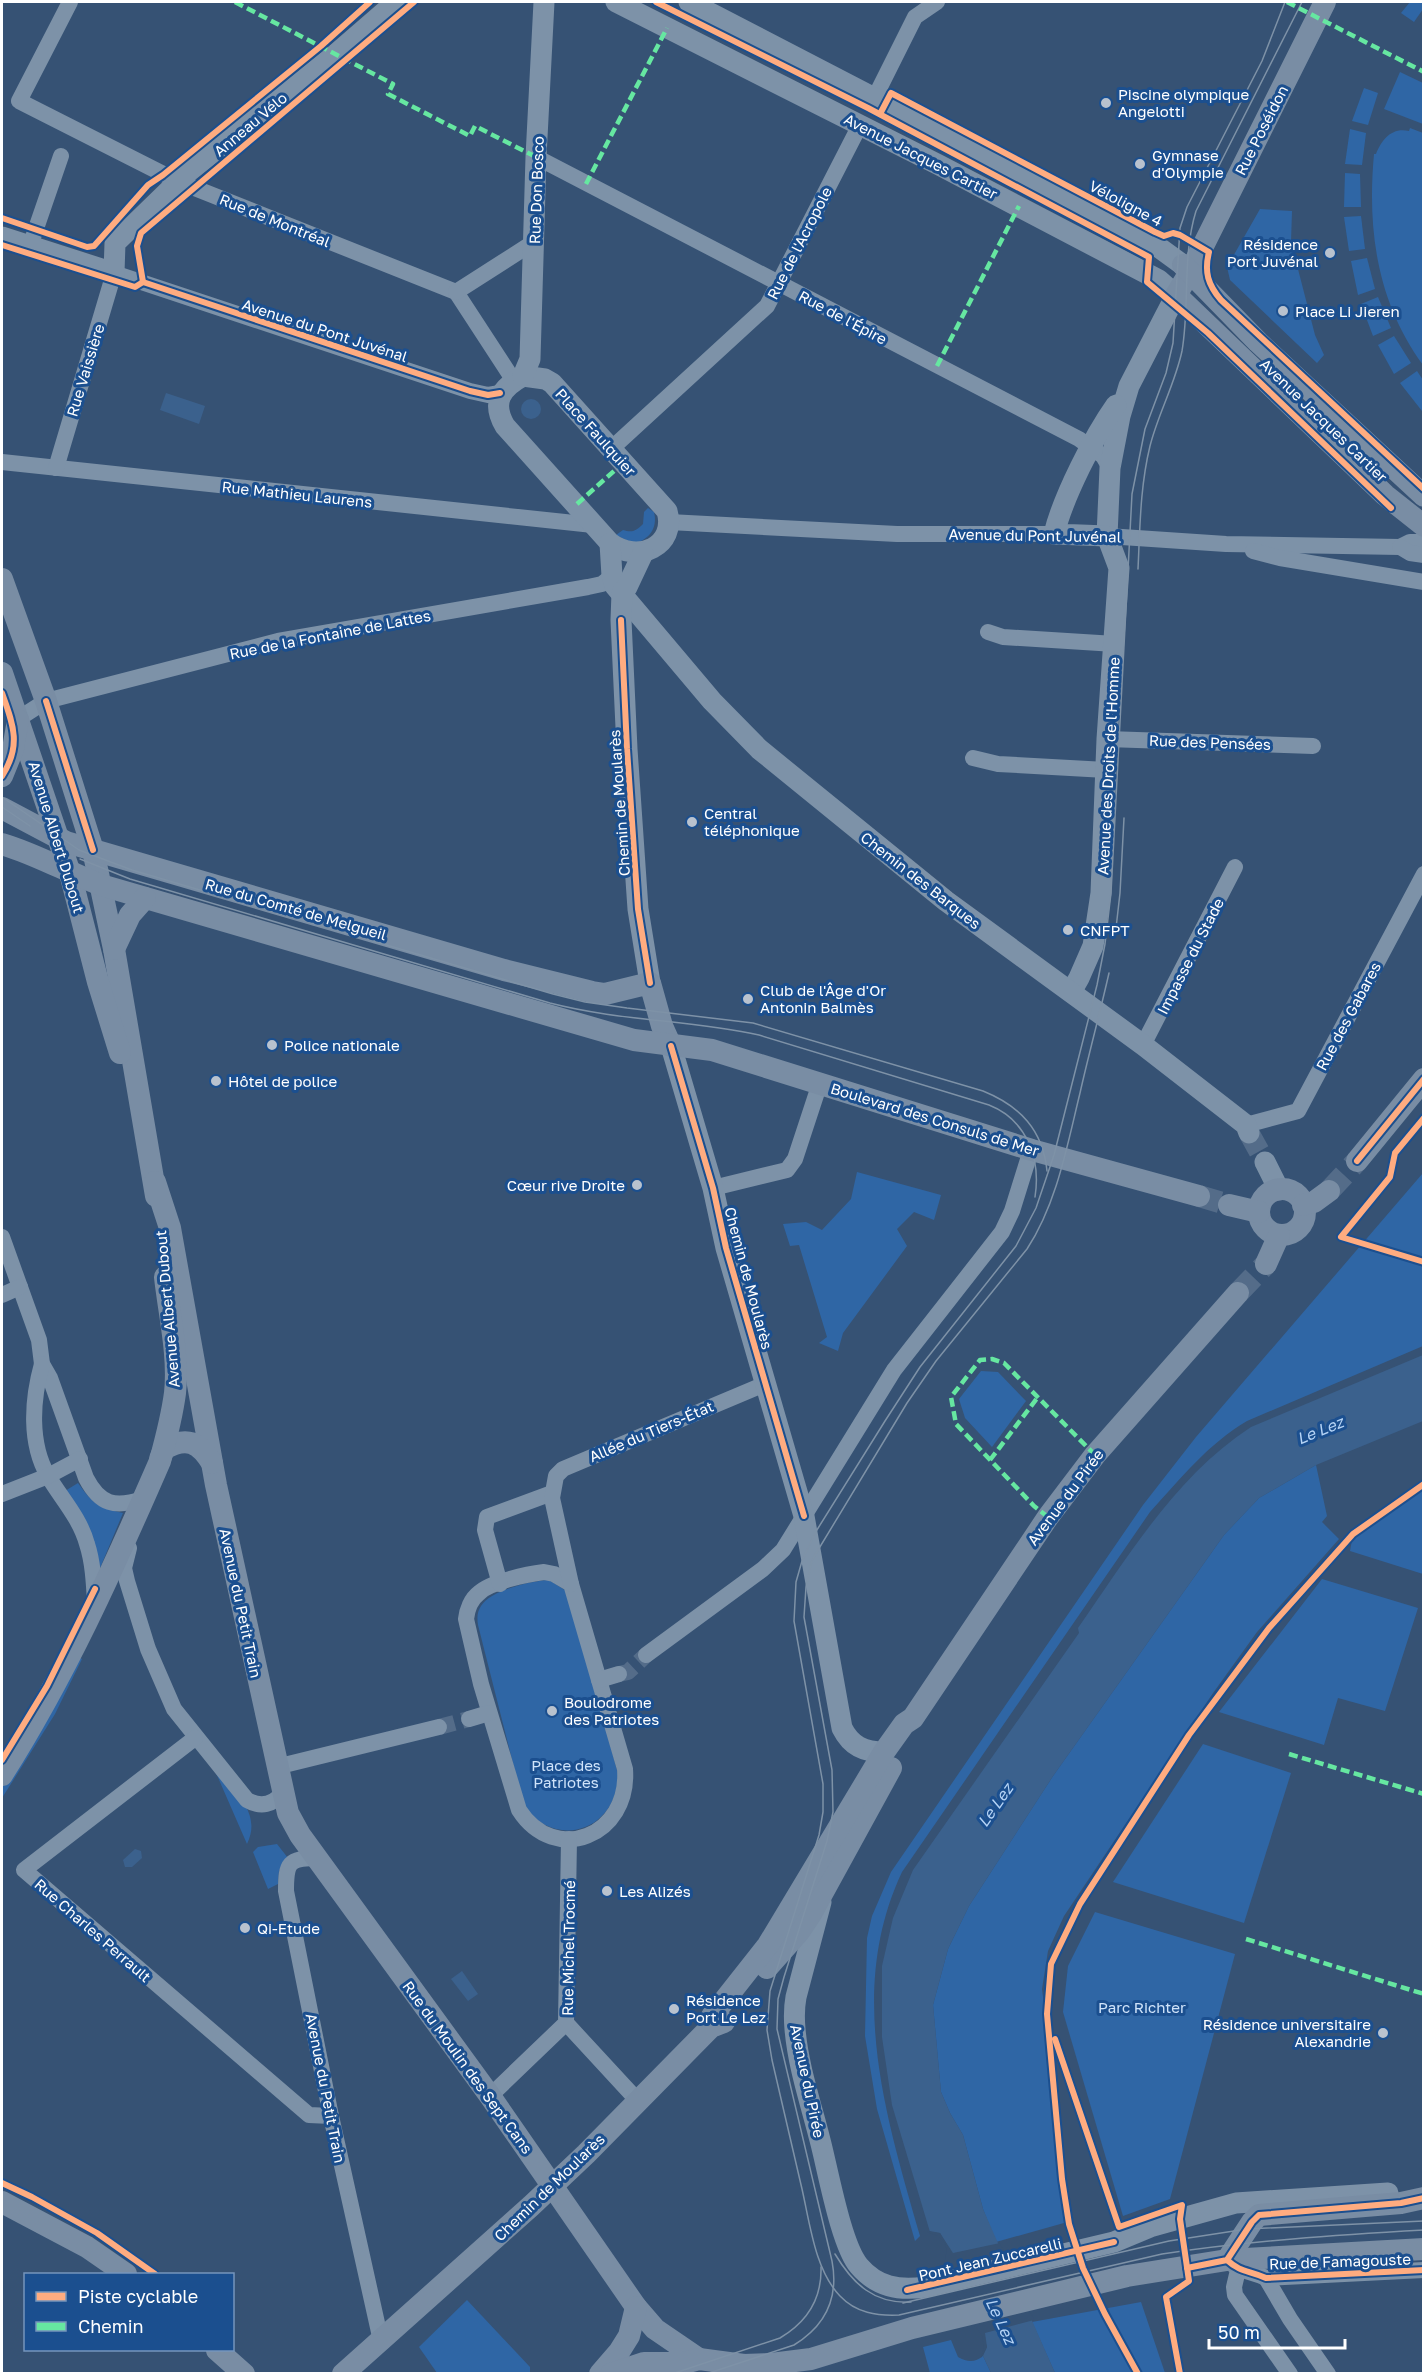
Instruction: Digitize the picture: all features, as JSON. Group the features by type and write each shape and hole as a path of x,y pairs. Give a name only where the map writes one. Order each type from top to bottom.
{"main road":[{"name":"Rue Poséidon","path":"1176,295 1187,268 1325,2"},
{"name":"Avenue Jacques Cartier","path":"1187,268 1258,342 1424,496"},
{"name":"Avenue Jacques Cartier","path":"1176,295 1385,495 1424,526"},
{"path":"2,579 46,701 93,850"},
{"path":"3,678 35,671"},
{"name":"Avenue Albert Dubout","path":"3,678 70,873 98,982 144,1129"},
{"name":"Avenue Albert Dubout","path":"2,776 13,749 18,719"},
{"name":"Rue du Comté de Melgueil","path":"2,808 57,838 93,850 504,970 605,994 650,983"},
{"name":"Rue du Comté de Melgueil","path":"2,844 41,858 101,885 634,1040 671,1046"},
{"name":"Avenue Albert Dubout","path":"2,1775 44,1706 141,1506 160,1461 170,1426 175,1391 175,1370 155,1182 114,949 93,850"},
{"path":"114,949 130,915 145,898"},
{"name":"Chemin de Moularès","path":"650,983 662,1026 671,1046"},
{"name":"Boulevard des Consuls de Mer","path":"671,1046 712,1050 1031,1150 1199,1196"},
{"path":"1357,1161 1424,1079"},
{"name":"Avenue du Petit Train","path":"155,1182 170,1228 212,1463 285,1803"},
{"path":"1272,1191 1294,1193 1303,1205 1305,1213 1299,1227 1286,1235 1279,1235 1264,1227 1259,1212 1262,1200 1272,1191"},
{"path":"1303,1205 1314,1202 1329,1191"},
{"path":"1229,1205 1259,1212"},
{"path":"1266,1263 1279,1235"},
{"name":"Avenue du Pirée","path":"823,1853 884,1752 904,1724 913,1718 1048,1517 1088,1464 1238,1293"},
{"path":"160,1461 164,1449 180,1442 192,1443 202,1448 212,1463"},
{"name":"Avenue du Pirée","path":"821,1897 913,1728 913,1718"},
{"name":"Rue du Moulin des Sept Cans","path":"285,1803 300,1835 489,2096 642,2315 673,2343 699,2359"},
{"name":"Chemin de Moularès","path":"711,2027 712,2016 768,1945 823,1853"},
{"name":"Chemin de Moularès","path":"357,2373 375,2356 381,2341 552,2186 711,2027 723,2024 759,1976 799,1932 821,1897"},
{"path":"1232,2265 1252,2222 1259,2215 1401,2203 1423,2194"},
{"path":"2,2202 87,2247 125,2273"},
{"path":"611,2373 636,2364 684,2362 699,2359 744,2365 811,2359 912,2328 1127,2276 1424,2249"},
{"path":"600,2373 619,2352 642,2315"},
{"name":"Chemin de Moularès","path":"326,2373 365,2340 381,2341"},
{"path":"343,2373 381,2341"},
{"path":"219,2351 244,2373"}],"street":[{"name":"Rue de Montréal","path":"70,2 19,101 177,181 456,292"},
{"path":"114,273 115,243 177,181 336,54 396,2"},
{"name":"Rue Don Bosco","path":"512,384 530,359 536,157 544,2"},
{"name":"Avenue Jacques Cartier","path":"616,2 1148,274 1159,280 1176,295"},
{"name":"Avenue Jacques Cartier","path":"689,2 879,88 1150,241 1187,268"},
{"name":"Rue de l'Acropole","path":"611,449 767,306 915,17 937,2"},
{"path":"30,246 61,156"},
{"name":"Rue de l'Épire","path":"536,157 1092,446 1103,456 1110,468"},
{"name":"Avenue du Pont Juvénal","path":"2,237 470,391 488,395 512,384"},
{"path":"534,242 456,292 512,384 498,414 505,426 610,543 629,553 643,553 659,542 669,522"},
{"name":"Rue Vaissière","path":"56,468 114,273"},
{"name":"Rue Poséidon","path":"1054,534 1058,518 1092,446 1129,386 1176,295"},
{"name":"Place Faulquier","path":"512,384 545,379 552,383 667,512 669,522"},
{"name":"Rue Poséidon","path":"1107,536 1110,468 1120,416 1129,386"},
{"name":"Rue Mathieu Laurens","path":"2,462 593,525"},
{"name":"Avenue du Pont Juvénal","path":"669,522 897,534 1107,536 1226,544 1400,547 1410,542 1424,542"},
{"name":"Avenue des Droits de l'Homme","path":"1071,992 1094,940 1103,869 1107,739 1119,568 1107,536"},
{"name":"Chemin de Moularès","path":"610,543 617,584 622,644 638,909 650,983"},
{"path":"1226,544 1280,558 1424,582"},
{"path":"1350,546 1351,570"},
{"name":"Avenue du Pont Juvénal","path":"1400,547 1410,553 1424,555"},
{"name":"Chemin de Moularès","path":"617,584 627,587 643,553"},
{"name":"Rue de la Fontaine de Lattes","path":"18,719 46,701 278,641 602,584 617,584"},
{"name":"Chemin des Barques","path":"617,584 712,701 759,749 946,901 1143,1045 1248,1129"},
{"path":"988,632 1003,637 1114,644"},
{"name":"Rue des Pensées","path":"1107,739 1313,746"},
{"path":"973,758 998,765 1106,770"},
{"name":"Impasse du Stade","path":"1143,1045 1235,867"},
{"name":"Rue des Gabares","path":"1248,1129 1298,1111 1424,874"},
{"name":"Chemin de Moularès","path":"671,1046 712,1188 726,1248 804,1516 842,1728 849,1741 867,1751 884,1752"},
{"path":"712,1188 787,1170 795,1160 820,1083"},
{"path":"646,1655 763,1569 783,1550 894,1370 1002,1232 1012,1211 1031,1150"},
{"path":"1264,1162 1279,1190"},
{"path":"2,1237 39,1340 42,1364 38,1379 33,1431 38,1454 48,1476 63,1497 88,1545 95,1604"},
{"path":"2,1295 20,1287"},
{"path":"42,1364 50,1378 94,1494 103,1500 141,1506 124,1568 155,1666 174,1709 247,1800 265,1804 285,1803"},
{"name":"Allée du Tiers-État","path":"552,1493 556,1476 563,1469 765,1384"},
{"path":"2,1494 48,1476 80,1459"},
{"path":"500,1584 485,1530 487,1517 552,1493 571,1584 624,1769 626,1786 623,1800 603,1826 586,1836 569,1839 546,1834 526,1821 515,1799 489,1713 466,1619 467,1611 479,1593 500,1584 544,1572 554,1574 571,1584"},
{"path":"599,1680 619,1674"},
{"path":"469,1719 489,1713"},
{"path":"276,1767 439,1727"},
{"name":"Rue Charles Perrault","path":"195,1738 24,1870 309,2115 331,2116"},
{"name":"Rue Michel Trocmé","path":"489,2096 566,2024 569,1839"},
{"name":"Avenue du Petit Train","path":"318,1858 305,1858 289,1866 286,1870 286,1891 331,2116 381,2341"},
{"name":"Avenue du Pirée","path":"821,1897 796,1997 794,2012 798,2048 838,2214 852,2255 858,2265 874,2280 893,2288 907,2290"},
{"path":"566,2024 638,2101"},
{"name":"Pont Jean Zuccarelli","path":"907,2290 1114,2242 1150,2227 1236,2203 1403,2192 1423,2194"},
{"path":"1232,2265 1235,2295 1290,2373"},
{"name":"Rue de Famagouste","path":"1232,2265 1266,2278 1424,2270"},
{"path":"1266,2278 1290,2319 1328,2373"}],"green space":[{"path":"1410,2 1423,2 1423,9 1414,22 1401,13"},
{"path":"1400,72 1423,83 1423,124 1384,109"},
{"path":"1364,88 1378,93 1368,125 1352,121"},
{"path":"1410,128 1423,133 1423,365 1407,341 1385,291 1374,238 1372,210 1374,154 1388,135 1403,130 1409,131"},
{"path":"1350,129 1366,133 1362,165 1345,164"},
{"path":"1345,173 1360,174 1361,207 1344,207"},
{"name":"Place Li Jieren","path":"1260,209 1292,211 1291,242 1315,335 1324,355 1317,363 1230,280 1227,267"},
{"path":"1361,216 1365,249 1349,251 1344,217"},
{"path":"1367,258 1375,289 1358,295 1351,261"},
{"path":"1378,297 1391,328 1373,336 1361,304"},
{"path":"1394,336 1411,363 1394,374 1378,345"},
{"path":"1417,371 1423,380 1422,411 1400,383"},
{"path":"648,508 654,512 655,523 648,536 634,544 616,535 623,530 636,530 643,524 644,512"},
{"path":"857,1172 941,1195 934,1220 914,1212 897,1229 907,1246 843,1333 838,1351 819,1343 827,1337 799,1245 790,1246 783,1224 806,1222 822,1230 851,1199"},
{"path":"1423,1173 1423,1346 1247,1421 1219,1440 1196,1462 1150,1512 902,1872 885,1917 876,1962 874,2008 877,2054 885,2100 920,2236 915,2241 877,2109 865,2036 867,1938 872,1916 891,1872 1143,1505 1196,1437"},
{"path":"981,1371 998,1372 1026,1401 992,1447 965,1418 959,1399"},
{"path":"1316,1465 1327,1516 1322,1522 1339,1539 1257,1632 1213,1693 1064,1916 1048,1951 1042,1989 1071,2221 996,2242 983,2209 963,2135 941,2092 933,2005 948,1949 969,1906 1053,1776 1224,1535 1259,1498"},
{"path":"78,1483 97,1504 123,1513 98,1573 65,1491"},
{"path":"1423,1484 1423,1574 1350,1551 1353,1534"},
{"path":"1322,1579 1418,1608 1385,1711 1338,1698 1324,1745 1219,1712"},
{"name":"Place des Patriotes","path":"549,1580 568,1592 572,1602 618,1774 615,1793 608,1809 584,1828 569,1830 553,1828 538,1820 524,1807 478,1622 480,1608 493,1595 522,1584"},
{"path":"77,1656 82,1659 55,1714 2,1798 2,1784"},
{"path":"1203,1744 1291,1773 1244,1923 1113,1882"},
{"path":"213,1766 236,1792 248,1811 251,1832 247,1844"},
{"path":"277,1844 288,1858 279,1871 278,1884 268,1889 253,1852 258,1847"},
{"name":"Parc Richter","path":"1095,1912 1235,1954 1170,2199 1123,2216 1063,2012 1068,1966"},
{"path":"467,2300 530,2367 530,2373 437,2373 419,2347"},
{"path":"1141,2302 1165,2373 1055,2373 1032,2322"},
{"path":"951,2340 958,2357 971,2361 983,2356 991,2373 930,2373 923,2347"}],"water":[{"path":"166,393 205,406 199,424 160,410"},
{"path":"531,399 538,402 541,409 538,416 531,419 524,416 521,409 524,402"},
{"name":"Le Lez","path":"1423,1355 1423,1421 1316,1465 1259,1498 1224,1535 1053,1776 969,1906 948,1949 933,2005 941,2092 963,2135 983,2209 1055,2373 991,2373 983,2356 987,2347 950,2250 940,2233 930,2232 892,2105 882,2037 882,1966 893,1918 913,1870 1079,1633 1078,1628 1135,1545 1177,1493 1200,1469 1251,1427"},
{"path":"135,1849 141,1851 142,1858 132,1867 125,1867 123,1860"},
{"path":"462,1971 478,1994 468,2001 451,1979"}],"pier":[{"path":"927,2232 940,2233 953,2253 1000,2243 1034,2320 985,2333 987,2347 981,2358 984,2347 982,2336 967,2320 944,2264 947,2250 944,2242 938,2236"}],"tunnel":[{"path":"1249,1133 1265,1162"},
{"path":"1329,1191 1357,1161"},
{"path":"1199,1196 1229,1205"},
{"path":"1238,1293 1266,1264"},
{"path":"619,1674 628,1672 646,1655"},
{"path":"439,1727 469,1719"}],"tram line":[{"path":"1285,2 1262,61 1187,207 1180,228 1173,343 1166,373 1145,429 1132,494 1111,893 1105,944 1097,985 1054,1155 1036,1208 1016,1246 920,1367 815,1533 802,1561 796,1582 794,1621 823,1784 823,1812 819,1835 770,1991 767,2030 819,2260 840,2296 860,2310 883,2315 899,2315 1162,2254 1227,2245 1424,2230"},
{"path":"1138,569 1144,477 1153,434 1182,351 1189,245 1196,211 1302,2"},
{"path":"2,797 79,850 132,870 553,994 585,1002 753,1023 983,1091 1008,1104 1027,1121 1041,1143 1047,1171"},
{"path":"2,807 30,826"},
{"path":"1115,937 1124,818"},
{"path":"80,859 130,879 550,1003 602,1013 759,1035 989,1105 1013,1120 1028,1142 1036,1169 1035,1197"},
{"path":"706,2374 794,2345 814,2329 821,2320 827,2310 833,2287 832,2261 777,2029 778,1999 827,1841 833,1812 832,1770 804,1617 806,1587 812,1560 907,1403 936,1361 1027,1249 1037,1231 1060,1174 1109,973"},
{"path":"903,2303 1169,2241 1247,2229 1424,2221"},
{"path":"835,2254 857,2283 875,2296 886,2300 911,2302"},
{"path":"672,2374 780,2338 790,2332 805,2317 816,2299 821,2279 821,2267"}],"marked path":[{"path":"235,2 393,84 388,94 470,136 475,126 536,157"},
{"path":"1287,2 1424,72"},
{"path":"586,184 667,28"},
{"path":"937,366 1019,206"},
{"path":"577,504 623,463"},
{"path":"1048,1517 1034,1506 956,1424 951,1397 980,1360 992,1359 1004,1363 1095,1455"},
{"path":"990,1460 1038,1397"},
{"path":"1289,1754 1424,1794"},
{"path":"1246,1939 1424,1994"}],"cycle path":[{"name":"Anneau Vélo","path":"2,218 87,247 94,246 148,185 321,46 370,2"},
{"name":"Anneau Vélo","path":"143,282 137,246 141,233 414,2"},
{"path":"656,2 868,108 1149,257 1147,282 1208,333 1391,508"},
{"name":"Véloligne 4","path":"880,114 891,93 1155,232 1164,236 1173,233 1180,235 1209,252 1208,278 1221,300 1424,489"},
{"path":"2,245 135,287 143,282"},
{"path":"143,282 470,391 488,395 500,393"},
{"path":"621,620 638,909 650,983"},
{"path":"2,693 14,734 12,754 2,776"},
{"path":"46,701 93,850"},
{"path":"671,1046 713,1188 726,1248 804,1516"},
{"path":"1357,1161 1424,1079"},
{"path":"1424,1118 1395,1153 1390,1177 1341,1237 1424,1262"},
{"path":"1138,2374 1083,2268 1069,2224 1062,2179 1047,2014 1051,1964 1080,1904 1189,1735 1269,1628 1353,1534 1424,1484"},
{"path":"2,1760 47,1686 95,1589"},
{"path":"1055,2039 1119,2227 1182,2205 1180,2219 1189,2281 1166,2297 1180,2374"},
{"path":"2,2183 97,2233 154,2273"},
{"path":"1187,2268 1227,2260 1259,2215 1401,2203 1424,2198"},
{"path":"907,2290 1114,2242"},
{"path":"1227,2260 1241,2269 1266,2278 1424,2270"}],"place":[{"name":"Piscine olympique Angelotti","path":"1106,103"},
{"name":"Gymnase d'Olympie","path":"1140,164"},
{"name":"Résidence Port Juvénal","path":"1330,253"},
{"name":"Place Li Jieren","path":"1283,311"},
{"name":"Central téléphonique","path":"692,822"},
{"name":"CNFPT","path":"1068,930"},
{"name":"Club de l'Âge d'Or Antonin Balmès","path":"748,999"},
{"name":"Police nationale","path":"272,1045"},
{"name":"Hôtel de police","path":"216,1081"},
{"name":"Cœur rive Droite","path":"637,1185"},
{"name":"Boulodrome des Patriotes","path":"552,1711"},
{"name":"Les Alizés","path":"607,1891"},
{"name":"Qi-Etude","path":"245,1928"},
{"name":"Résidence Port Le Lez","path":"674,2009"},
{"name":"Résidence universitaire Alexandrie","path":"1383,2033"}]}
